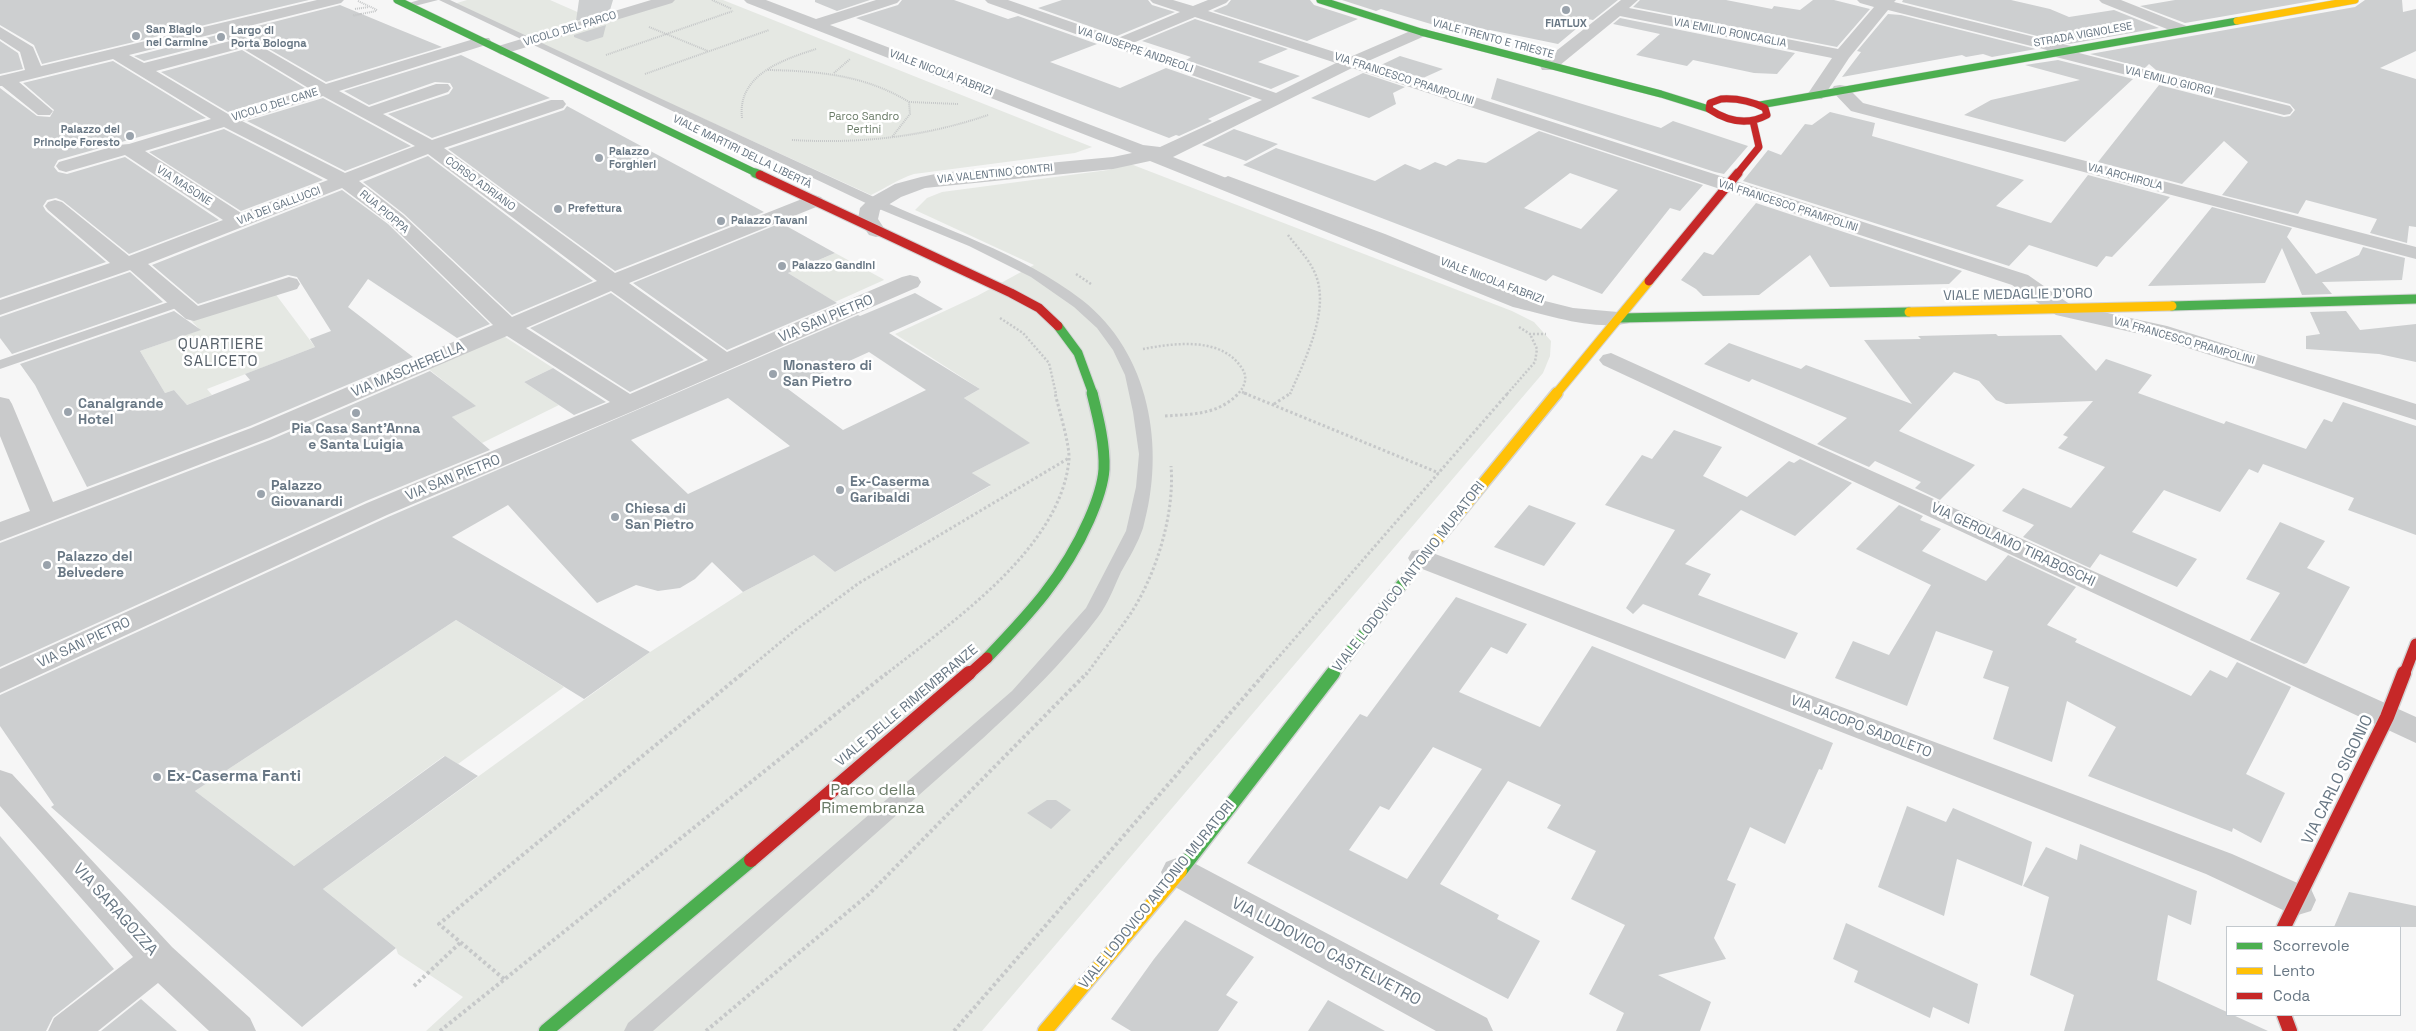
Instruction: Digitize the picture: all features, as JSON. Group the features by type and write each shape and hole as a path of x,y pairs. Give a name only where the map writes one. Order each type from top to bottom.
{"street":[{"path":"3,81 336,0"},
{"name":"VICOLO DEL PARCO","path":"501,50 667,0"},
{"name":"VIALE NICOLA FABRIZI","path":"752,0 1147,152 1521,302 1573,315 1621,318"},
{"path":"809,22 892,0"},
{"name":"VIA GIUSEPPE ANDREOLI","path":"993,0 1277,99"},
{"name":"VIA FRANCESCO PRAMPOLINI","path":"1158,0 2020,280 2064,310 2159,331 2416,412"},
{"path":"1118,44 1222,0"},
{"name":"VIALE TRENTO E TRIESTE","path":"1320,0 1421,32 1662,94 1709,109"},
{"name":"VIA EMILIO GIORGI","path":"1865,0 1886,2 2284,110"},
{"path":"2107,0 2182,30"},
{"name":"STRADA VIGNOLESE","path":"1816,95 2355,0"},
{"name":"VIALE MARTIRI DELLA LIBERTÀ","path":"405,2 876,231 1018,297 1039,308 1069,336"},
{"path":"1760,105 1816,95 1842,55 1886,2"},
{"path":"1548,66 1624,6"},
{"name":"VIA EMILIO RONCAGLIA","path":"1624,6 1842,55"},
{"name":"CORSO ADRIANO","path":"219,28 242,44 430,147 613,282 726,362"},
{"path":"0,32 27,50 35,73"},
{"name":"VIA VALENTINO CONTRI","path":"876,203 902,189 924,182 1113,163 1147,152 1277,99 1352,62 1421,32"},
{"name":"VICOLO DEL CANE","path":"66,166 125,149 130,150 483,41"},
{"path":"142,69 242,44"},
{"name":"RUA PIOPPA","path":"115,53 225,120 345,181 396,219 509,327 629,404"},
{"path":"3,81 44,111"},
{"path":"368,113 442,88"},
{"name":"VIA ARCHIROLA","path":"1840,90 1857,106 2416,253"},
{"name":"VIALE TRENTO E TRIESTE","path":"1662,94 1721,99"},
{"path":"1738,98 1760,105 1765,108 1767,115 1753,121 1726,119 1709,109 1710,103 1721,99 1738,98"},
{"name":"VIA DEI GALLUCCI","path":"0,308 239,222 430,147 557,104"},
{"name":"VIALE LODOVICO ANTONIO MURATORI","path":"1045,1031 1179,872 1422,558 1621,318 1759,147 1753,121"},
{"name":"VIA MASONE","path":"130,150 239,222"},
{"name":"VIA MASCHERELLA","path":"0,532 260,433 613,282 814,201"},
{"path":"876,203 867,214 876,231"},
{"path":"55,206 194,314 289,284"},
{"name":"VIA SAN PIETRO","path":"0,682 377,509 629,404 910,282"},
{"name":"VIALE MEDAGLIE D'ORO","path":"1621,318 2064,310 2374,302 2416,299"},
{"name":"VIALE DELLE RIMEMBRANZE","path":"546,1031 693,910 987,658 1055,582 1089,521 1103,474 1100,434 1093,394 1084,363 1069,336"},
{"name":"VIA GEROLAMO TIRABOSCHI","path":"1610,360 2416,731"},
{"path":"0,404 45,515"},
{"name":"VIA JACOPO SADOLETO","path":"1422,558 2210,860 2291,914"},
{"name":"VIA CARLO SIGONIO","path":"2291,914 2387,718 2416,644"},
{"name":"VIA SARAGOZZA","path":"0,783 159,959 236,1031"},
{"name":"VIA LUDOVICO CASTELVETRO","path":"1179,872 1473,1031"},
{"path":"68,1031 159,959"},
{"path":"2284,1016 2290,1031"}],"lane":[{"path":"405,2 434,0"},
{"path":"443,0 528,42 639,91 876,203 973,243 1036,274 1079,304 1102,325 1120,349 1132,375 1147,454 1144,487 1134,531 1092,610 1020,696 636,1031"},
{"path":"0,364 180,302"}],"path":[{"path":"357,0 378,11 361,14"},
{"path":"605,55 736,10"},
{"path":"618,15 708,51"},
{"path":"638,76 708,51 809,22"},
{"path":"745,126 739,108 741,96 746,86 768,70 822,47"},
{"path":"834,74 850,59"},
{"path":"768,70 834,74 874,82 894,91 909,102 967,105"},
{"path":"892,138 910,114 909,102"},
{"path":"783,138 823,142 892,138 967,123 990,114"},
{"path":"1274,404 1290,395 1310,349 1322,300 1314,270 1282,229"},
{"path":"1075,273 1096,289"},
{"path":"440,1031 972,605 1026,554 1063,492 1069,458 1050,363 1023,333 993,314"},
{"path":"954,1031 1535,362 1536,349 1530,334"},
{"path":"1138,341 1145,357"},
{"path":"1142,349 1164,344 1187,343 1209,346 1228,354 1241,365 1246,378 1242,392 1225,406 1197,415 1165,416"},
{"path":"1242,392 1439,473"},
{"path":"1162,408 1166,425"},
{"path":"504,979 439,924 794,631 859,583 1069,458"},
{"path":"706,1031 869,894 1081,681 1130,614 1152,570 1168,521 1172,477 1170,461"},
{"path":"414,986 461,942"}],"green space":[{"name":"Parco Sandro Pertini","path":"467,0 550,0 598,21 673,0 723,0 1092,147 1075,153 914,174 871,195 458,7 457,3"},
{"name":"Parco della Rimembranza","path":"1128,163 1512,311 1534,322 1551,341 1550,356 1543,373 982,1031 426,1031 463,997 398,954 396,948 323,889 650,652 743,592 814,555 835,572 990,486 972,473 1029,443 964,398 980,389 895,334 977,296 1034,265 915,210 927,198 942,192 1108,170"},
{"path":"835,253 884,280 835,302 788,273"},
{"path":"274,292 315,347 207,389 212,395 187,405 174,390 165,393 140,351 200,330 189,318"},
{"path":"502,335 553,368 524,382 559,405 482,443 452,417 475,406 426,367"},
{"path":"456,620 564,687 458,764 444,756 294,866 195,791"}],"building":[{"path":"0,0 309,0 42,64 34,45 0,25"},
{"path":"579,0 613,0 610,10 576,21"},
{"path":"815,0 870,0 837,11 815,2"},
{"path":"902,0 954,0 1008,19 1018,16 1097,44 1050,62 1120,88 1166,68 1252,98 1208,119 1212,121 1179,136 1176,135 1169,138 856,18 898,5"},
{"path":"1062,0 1148,0 1152,5 1175,12 1117,36 1038,8"},
{"path":"1231,0 1310,0 1314,5 1358,19 1307,41 1213,11 1227,5"},
{"path":"1342,0 1618,0 1593,20 1588,19 1558,44 1490,30 1474,37 1381,9 1376,11"},
{"path":"1640,0 1726,0 1772,9 1774,6 1800,10 1813,0 1834,0 1870,9 1837,47 1633,7"},
{"path":"1903,0 2011,0 2050,9 2069,17 2114,10 2159,28 2069,44 1902,2"},
{"path":"2175,0 2318,0 2185,23 2140,6"},
{"path":"2365,0 2402,0 2403,12 2416,9 2416,51 2380,68 2416,79 2416,227 2409,226 2407,243 2370,233 2377,219 2306,200 2298,214 2222,195 2248,162 2224,141 2182,184 2098,162 2159,85 2284,117 2290,116 2295,110 2290,104 2156,70 2149,64 2145,68 2090,54 2355,7"},
{"path":"340,5 442,47 326,82 238,31"},
{"path":"1888,14 1901,15 2036,49 1992,57 1983,54 1966,57 1962,55 1842,77 1861,52 1857,51"},
{"path":"1620,18 1795,53 1777,74 1754,73 1693,60 1687,66 1636,55 1660,34 1613,24"},
{"path":"1195,19 1288,49 1258,62 1300,76 1271,89 1186,60 1191,57 1142,41"},
{"path":"606,25 603,37 587,42 574,37 574,35"},
{"path":"217,35 225,40 144,61 134,56"},
{"path":"0,41 18,53 23,69 0,74"},
{"path":"242,50 305,88 228,112 161,72"},
{"path":"461,55 550,98 432,138 388,114 449,94 453,88 450,83 435,82 369,105 344,91"},
{"path":"1400,56 1443,69 1423,78 1381,65"},
{"path":"2058,60 2133,79 2065,142 1964,115 1991,100 2080,80 2025,65"},
{"path":"113,61 206,118 58,160 54,167 58,172 67,174 125,157 219,220 129,254 63,201 56,198 47,200 43,206 46,211 106,262 0,298 0,88 37,116 50,117 54,110 23,83"},
{"path":"1363,73 1405,87 1393,93 1396,104 1369,118 1311,98"},
{"path":"1497,78 1661,128 1673,121 1748,146 1724,174 1715,172 1491,99"},
{"path":"323,98 411,146 345,171 247,121"},
{"path":"567,106 764,212 615,271 448,149 564,110"},
{"path":"1830,112 1875,123 1872,136 2024,180 1996,206 2051,223 2088,175 2170,197 2112,257 2106,256 2097,267 2029,245 2009,266 1743,181 1768,150 1781,155 1805,124 1812,125"},
{"path":"224,129 323,180 241,211 149,152"},
{"path":"1234,129 1278,144 1246,161 1202,145"},
{"path":"1539,131 1703,185 1680,211 1670,208 1602,294 1553,275 1546,281 1243,165 1276,148 1375,181 1405,164 1420,170 1435,162 1446,166 1458,159 1486,163","holes":["1570,173 1618,190 1581,229 1524,208"]},
{"path":"428,156 593,281 512,315 404,214 363,182"},
{"path":"342,190 388,224 490,324 457,338 368,279 348,307 413,357 250,426 87,487 35,385 20,364 174,311 201,330 140,351 165,393 174,390 187,405 250,380 245,374 315,347 310,339 331,331 297,277 288,275 198,304 152,265"},
{"path":"1756,203 1962,271 1949,284 1830,287 1810,255 1759,295 1703,296 1696,289 1681,280 1704,252 1713,255"},
{"path":"2212,207 2292,228 2287,237 2316,274 2359,255 2363,247 2405,258 2402,280 2322,282 2332,294 2302,295 2282,248 2265,283 2148,286"},
{"path":"781,223 835,253 788,273 837,303 727,350 633,283"},
{"path":"130,272 163,302 12,354 0,338 0,317"},
{"path":"611,293 704,360 630,392 530,328"},
{"path":"915,293 943,309 889,333 980,389 964,398 1030,443 972,473 991,485 835,572 814,555 743,592 712,562 695,579 680,588 658,591 636,585 597,603 508,505 452,537 650,652 584,699 456,620 195,791 294,866 445,756 478,776 323,889 396,948 302,1027 51,807 54,805 0,726 0,695 388,517 858,315 860,316","holes":["869,352 926,390 843,430 788,389","728,398 790,446 688,494 631,440"]},
{"path":"2346,311 2360,330 2416,324 2416,362 2379,354 2306,349 2306,336 2320,334 2310,312"},
{"path":"1996,334 1998,336 2061,335 2096,371 2106,359 2152,375 2138,393 2224,424 2226,421 2306,449 2324,419 2332,422 2343,402 2416,426 2416,535 2348,510 2354,498 2263,464 2258,473 2249,469 2220,512 2164,490 2132,532 2197,559 2177,587 2100,554 2090,568 2023,537 2034,525 2002,511 2023,488 2071,508 2105,467 2058,448 2068,437 2063,435 2093,401 2006,404 1996,400 1979,381 1954,372 1899,431 1975,465 1940,500 1915,488 1921,482 1875,461 1869,467 1817,444 1847,418 1752,379 1749,382 1704,364 1729,343 1801,369 1806,365 1912,404 1864,340 1921,339 1918,336"},
{"path":"553,368 606,402 574,415 524,382"},
{"path":"430,371 476,406 452,417 490,450 366,501 0,667 0,543 270,440"},
{"path":"1674,430 1722,447 1703,476 1747,497 1789,461 1794,463 1800,459 1852,483 1795,536 1741,510 1685,564 1711,574 1698,595 1798,633 1785,659 1643,604 1633,614 1626,608 1675,530 1605,505 1642,455 1652,459"},
{"path":"1529,505 1576,523 1544,566 1494,547"},
{"path":"1899,505 1923,516 1920,520 1941,529 1922,551 1986,581 2008,555 2076,587 2047,625 2077,639 2075,642 2191,696 2210,670 2227,678 2237,662 2291,687 2246,774 2285,793 2261,843 2233,828 2232,832 2088,776 2116,727 2067,701 2052,762 1993,739 2009,687 1983,678 1993,651 1936,631 1907,706 1835,678 1853,641 1889,655 1931,585 1856,549"},
{"path":"2280,522 2325,541 2307,568 2350,587 2307,663 2304,664 2250,640 2280,593 2246,579"},
{"path":"1456,597 1527,624 1507,654 1491,647 1459,692 1540,727 1592,646 1833,743 1822,770 1819,769 1785,844 1750,827 1727,880 1736,884 1714,938 1726,959 1658,975 1711,1002 1700,1031 1616,1031 1624,1013 1589,994 1625,925 1571,899 1596,851 1547,828 1561,805 1508,781 1440,884 1499,915 1497,919 1540,941 1508,999 1247,863 1360,714 1367,717","holes":["1433,747 1482,769 1407,879 1349,850 1380,806 1389,810"]},
{"path":"1047,800 1056,800 1071,810 1051,829 1027,813"},
{"path":"1907,806 1946,822 1953,808 2032,842 2022,886 1957,859 1944,916 1878,887"},
{"path":"0,836 114,969 53,1017 46,1031 0,1031"},
{"path":"2080,844 2197,891 2191,925 2168,915 2157,980 2226,1012 2226,1016 2235,1016 2268,1031 2064,1031 2074,995 2030,975 2049,897 2023,886 2046,847 2077,860"},
{"path":"2349,892 2416,906 2416,927 2334,926"},
{"path":"1185,920 1254,957 1226,995 1238,1002 1218,1031 1131,1031 1111,1019 1154,959"},
{"path":"1846,923 1978,984 1969,1024 1933,1007 1930,1018 1854,982 1858,971 1833,959"},
{"path":"141,999 177,1031 101,1031"},
{"path":"1328,1000 1385,1031 1308,1031"}],"traffic: fast":[{"path":"397,0 760,175"},
{"path":"1320,0 1421,32 1661,94 1709,109"},
{"path":"1760,105 2237,21"},
{"path":"2172,306 2416,299"},
{"path":"1621,318 1909,312"},
{"path":"987,658 1040,601 1063,571 1090,517 1103,475 1102,441 1087,374 1073,344 1058,326"},
{"path":"1180,871 1419,562"},
{"path":"546,1031 751,860"}],"traffic: slow":[{"path":"2237,21 2355,0"},
{"path":"1419,562 1649,281"},
{"path":"1909,312 2172,306"},
{"path":"1045,1031 1180,871"}],"traffic: jam":[{"path":"1721,99 1749,101 1765,108 1767,115 1760,119 1745,122 1722,117 1709,109 1710,103 1721,99"},
{"path":"1649,281 1759,147 1753,121"},
{"path":"760,175 1011,293 1039,308 1058,326"},
{"path":"2284,926 2387,717 2416,644"},
{"path":"751,860 987,658"},
{"path":"2284,1016 2290,1031"}],"place":[{"name":"FIATLUX","path":"1566,10"},
{"name":"San Biagio nel Carmine","path":"136,36"},
{"name":"Largo di Porta Bologna","path":"221,37"},
{"name":"Palazzo del Principe Foresto","path":"130,136"},
{"name":"Palazzo Forghieri","path":"599,158"},
{"name":"Prefettura","path":"558,209"},
{"name":"Palazzo Tavani","path":"721,221"},
{"name":"Palazzo Gandini","path":"782,266"},
{"name":"Monastero di San Pietro","path":"773,374"},
{"name":"Canalgrande Hotel","path":"68,412"},
{"name":"Pia Casa Sant'Anna e Santa Luigia","path":"356,413"},
{"name":"Ex-Caserma Garibaldi","path":"840,490"},
{"name":"Palazzo Giovanardi","path":"261,494"},
{"name":"Chiesa di San Pietro","path":"615,517"},
{"name":"Palazzo del Belvedere","path":"47,565"},
{"name":"Ex-Caserma Fanti","path":"157,777"}],"district":[{"name":"QUARTIERE SALICETO","path":"221,354"}]}
